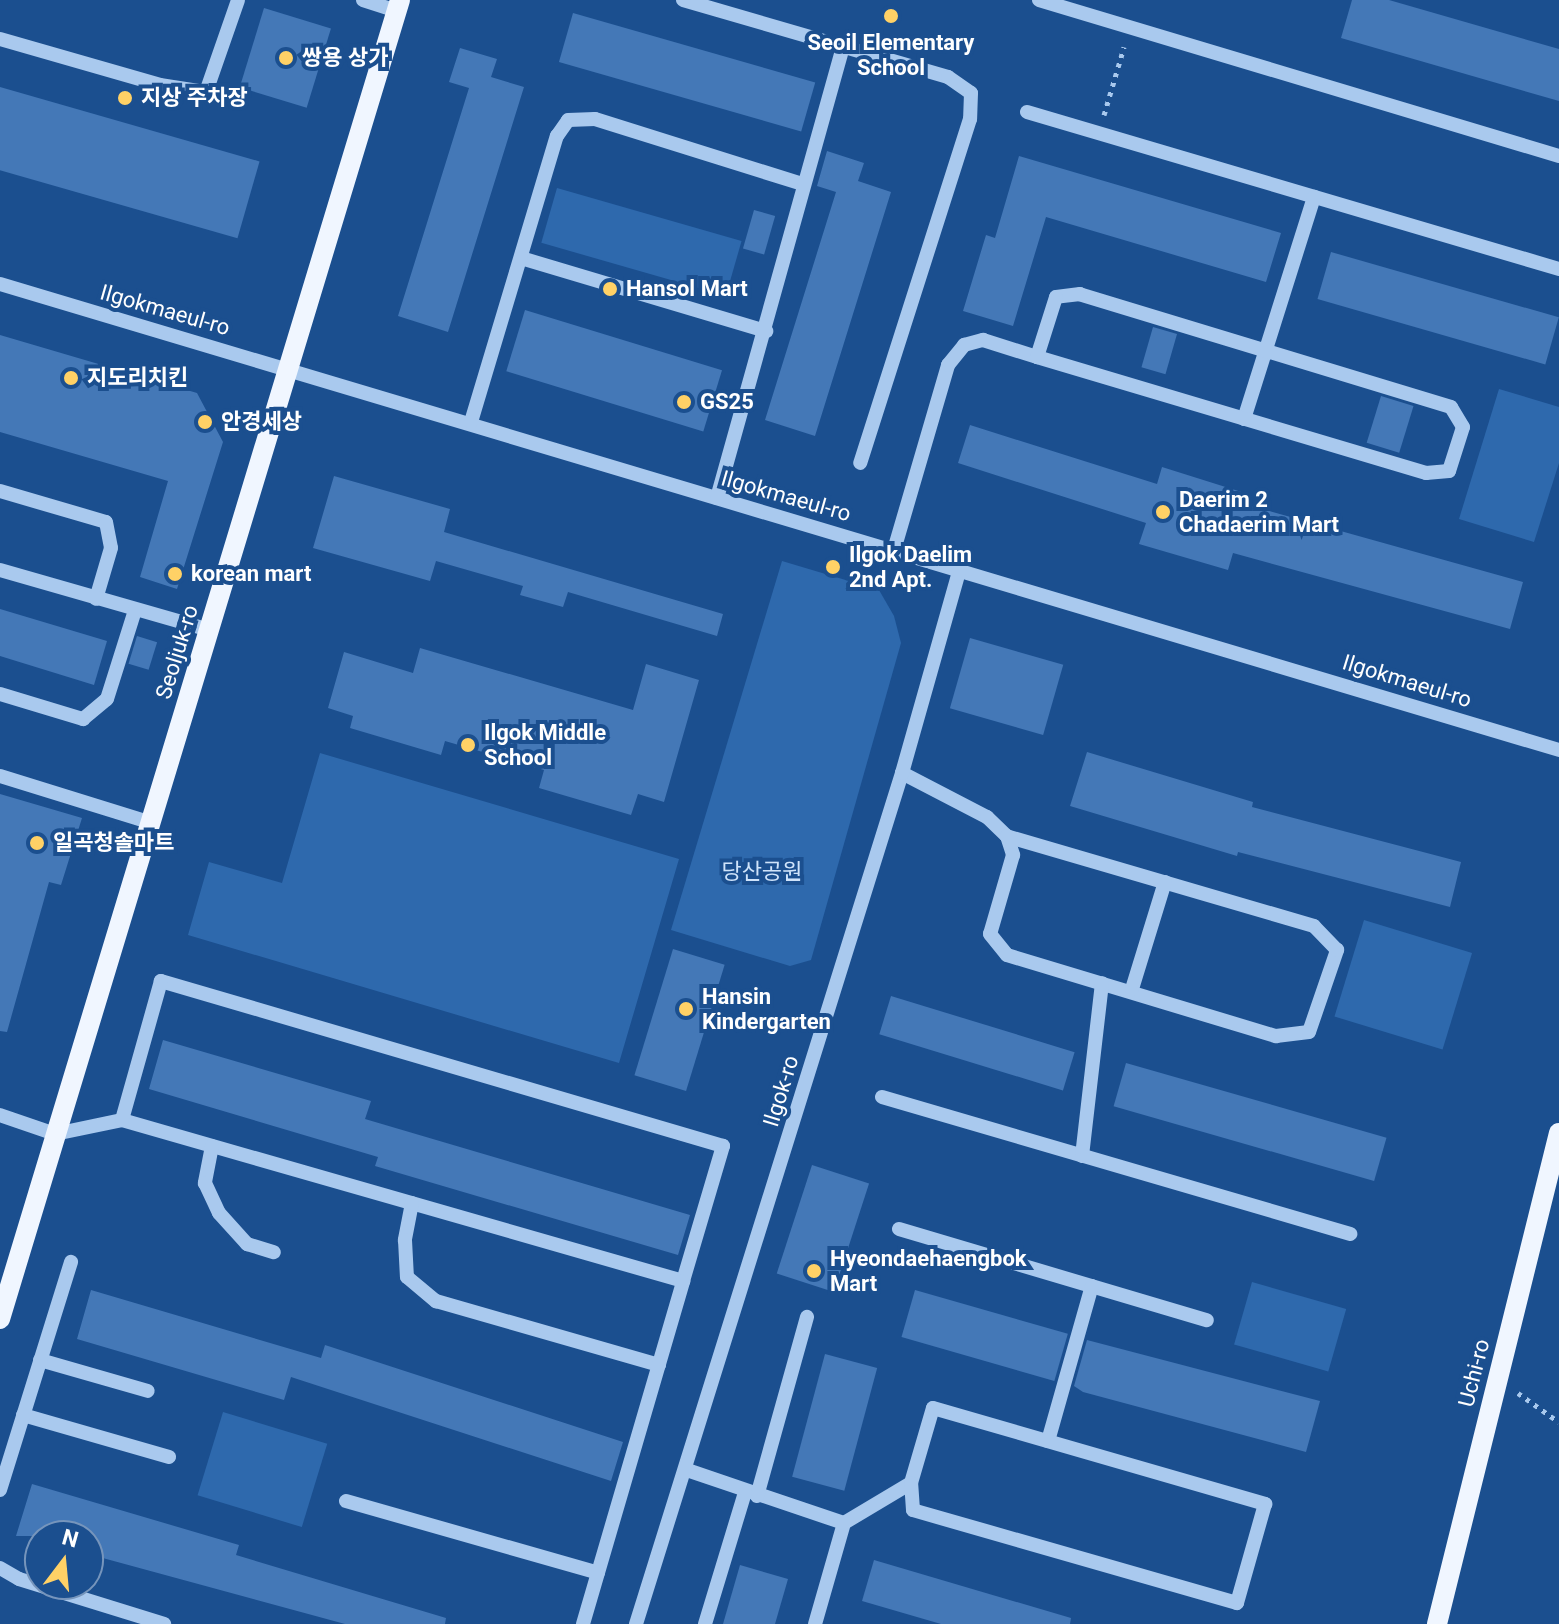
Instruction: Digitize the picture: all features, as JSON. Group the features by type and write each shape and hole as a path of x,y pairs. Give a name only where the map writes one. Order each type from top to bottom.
{"main road":[{"name":"Seoljuk-ro","path":"0,1319 398,6"},
{"name":"Uchi-ro","path":"1437,1624 1559,1133"}],"street":[{"path":"0,39 160,85 206,92 238,0"},
{"path":"363,0 398,6"},
{"path":"683,0 948,77 971,93 970,119 860,463"},
{"path":"1039,0 1559,156"},
{"path":"717,498 766,331 802,184 843,46"},
{"path":"1027,112 1559,269"},
{"path":"471,422 557,136 568,120 595,119 802,184"},
{"path":"1244,419 1314,197"},
{"path":"521,258 766,331"},
{"name":"Ilgokmaeul-ro","path":"0,284 960,568 1559,750"},
{"path":"894,550 948,365 964,345 983,340 1037,357 1426,473 1449,471 1463,427 1451,407 1080,294 1056,297 1037,357"},
{"path":"0,491 106,522 111,548 96,599"},
{"name":"Ilgok-ro","path":"636,1624 687,1470 902,773 960,568"},
{"path":"0,570 209,630"},
{"path":"0,694 83,719 107,699 135,610"},
{"path":"902,773 987,817 1007,836 1314,926 1337,950 1309,1032 1276,1036 1132,989 1007,955 990,934 1013,855 1007,836"},
{"path":"0,776 149,822"},
{"path":"1132,989 1165,882"},
{"path":"122,1120 161,981 723,1146 583,1624"},
{"path":"1082,1156 1102,983"},
{"path":"882,1097 1350,1234"},
{"path":"0,1115 55,1134 122,1120 683,1281"},
{"path":"212,1146 205,1183 219,1213 247,1244 274,1252"},
{"path":"412,1203 405,1240 407,1277 436,1301 659,1365"},
{"path":"899,1229 1207,1320"},
{"path":"0,1490 71,1262"},
{"path":"1048,1441 1092,1286"},
{"path":"705,1624 751,1494 807,1317"},
{"path":"40,1360 148,1391"},
{"path":"933,1408 1265,1504 1237,1603 913,1510 911,1483 933,1408"},
{"path":"23,1415 169,1457"},
{"path":"687,1470 844,1523"},
{"path":"815,1624 844,1523 911,1483"},
{"path":"346,1501 598,1573"},
{"path":"0,1568 19,1579 164,1624"}],"path":[{"path":"1099,133 1129,27"},
{"path":"1497,1379 1559,1422"}],"green space":[{"path":"557,188 742,241 726,296 541,243"},
{"path":"1499,389 1559,407 1559,463 1534,542 1459,519"},
{"name":"당산공원","path":"782,561 879,590 894,616 901,643 811,960 790,966 671,930"},
{"path":"320,753 679,859 619,1063 188,935 209,862 282,883"},
{"path":"1364,920 1472,953 1443,1050 1334,1017"},
{"path":"1252,1282 1346,1309 1328,1371 1234,1344"},
{"path":"223,1412 327,1444 302,1527 198,1495"}],"building":[{"path":"1352,0 1389,0 1559,49 1559,101 1341,38"},
{"name":"쌍용 상가","path":"264,8 331,28 307,108 240,87"},
{"path":"573,13 815,82 801,131 559,62"},
{"path":"460,48 497,59 491,77 524,87 448,332 398,316 469,88 449,82"},
{"path":"0,87 260,161 237,238 0,170"},
{"path":"827,151 864,163 858,181 891,192 815,436 765,420 836,192 817,186"},
{"path":"1019,156 1281,233 1266,282 1046,217 1013,326 963,311 986,235 995,238"},
{"path":"754,210 775,216 764,255 743,248"},
{"path":"1331,252 1559,317 1545,364 1317,299"},
{"path":"525,310 722,370 703,431 506,371"},
{"path":"1153,327 1177,334 1165,374 1141,367"},
{"path":"0,335 197,393 223,442 177,589 140,577 168,481 0,432"},
{"path":"1381,396 1414,406 1399,453 1367,443"},
{"path":"970,425 1157,484 1162,467 1251,495 1248,505 1523,582 1510,629 1233,553 1228,570 1139,544 1146,523 958,463"},
{"path":"334,476 450,509 444,532 723,614 717,636 568,592 563,607 520,595 523,586 436,561 430,581 313,548"},
{"path":"0,609 107,641 94,685 0,656"},
{"path":"137,636 157,642 149,670 129,664"},
{"path":"970,638 1063,665 1043,735 950,708"},
{"path":"420,648 633,710 646,664 699,680 664,802 638,794 631,815 539,788 544,770 445,741 441,755 350,728 353,716 328,708 344,652 413,673"},
{"path":"1087,752 1253,802 1252,807 1461,862 1450,907 1238,852 1237,856 1070,806"},
{"path":"0,794 82,818 61,885 49,882 7,1032 0,1031"},
{"path":"673,949 725,965 686,1091 634,1075"},
{"path":"891,996 1075,1052 1063,1090 879,1034"},
{"path":"163,1040 371,1101 365,1119 690,1215 678,1255 375,1166 378,1157 149,1089"},
{"path":"1126,1063 1387,1138 1374,1181 1114,1106"},
{"path":"812,1165 869,1184 834,1292 777,1273"},
{"path":"91,1290 321,1358 325,1345 623,1442 611,1481 291,1377 284,1400 77,1339"},
{"path":"915,1290 1068,1334 1054,1381 901,1337"},
{"path":"1087,1340 1320,1401 1306,1452 1083,1392 1074,1386"},
{"path":"825,1354 877,1368 844,1491 792,1477"},
{"path":"32,1484 239,1545 236,1555 446,1618 445,1624 345,1624 104,1558 104,1520 24,1520 24,1536 16,1536"},
{"path":"874,1560 1071,1618 1070,1624 941,1624 862,1601"},
{"path":"740,1565 788,1579 775,1624 723,1624"}],"place":[{"name":"Seoil Elementary School","path":"891,16"},
{"name":"쌍용 상가","path":"286,58"},
{"name":"지상 주차장","path":"125,98"},
{"name":"Hansol Mart","path":"610,289"},
{"name":"지도리치킨","path":"71,378"},
{"name":"GS25","path":"684,402"},
{"name":"안경세상","path":"205,422"},
{"name":"Daerim 2 Chadaerim Mart","path":"1163,512"},
{"name":"Ilgok Daelim 2nd Apt.","path":"833,567"},
{"name":"korean mart","path":"175,574"},
{"name":"Ilgok Middle School","path":"468,745"},
{"name":"일곡청솔마트","path":"37,843"},
{"name":"Hansin Kindergarten","path":"686,1009"},
{"name":"Hyeondaehaengbok Mart","path":"814,1271"}]}
